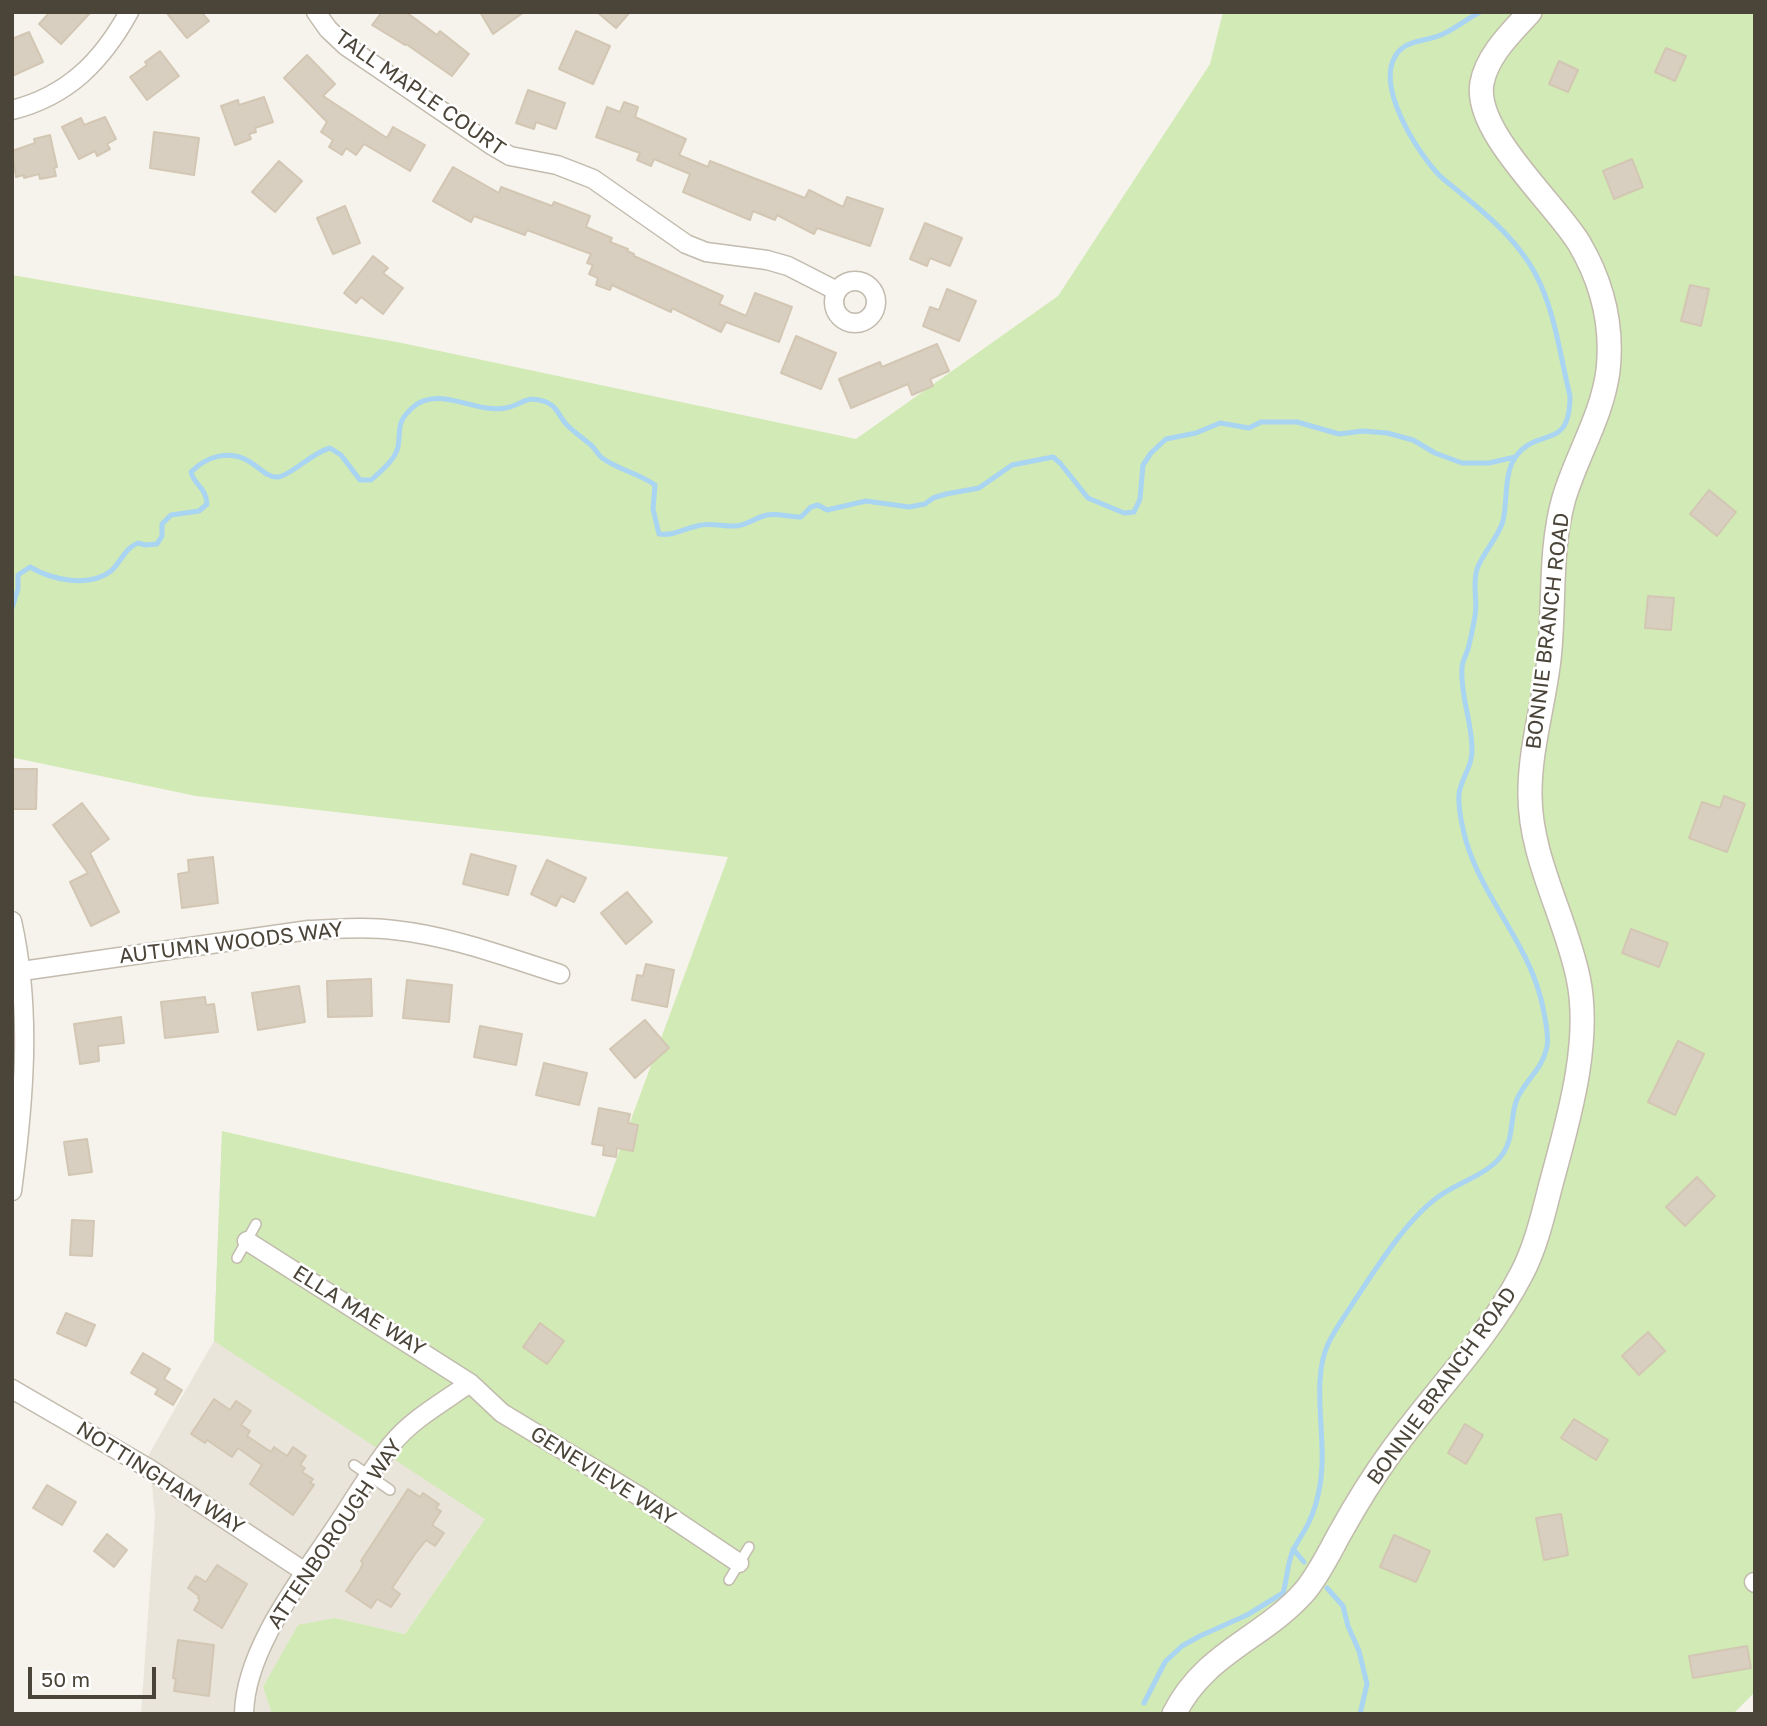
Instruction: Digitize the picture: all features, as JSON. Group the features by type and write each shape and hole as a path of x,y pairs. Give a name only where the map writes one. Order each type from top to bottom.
{"street":[{"path":"12,110 48,97 77,79 97,61 129,12"},
{"name":"TALL MAPLE COURT","path":"316,12 328,29 346,46 510,156 566,168 593,179 686,244 706,252 767,260 788,266 836,291"},
{"name":"BONNIE BRANCH ROAD","path":"1174,1714 1183,1695 1199,1676 1226,1652 1286,1609 1306,1590 1391,1452 1504,1306 1524,1270 1541,1225 1564,1138 1577,1068 1582,1007 1571,948 1539,851 1530,792 1532,760 1549,656 1554,555 1559,522 1565,496 1600,405 1610,350 1605,308 1590,263 1557,212 1503,144 1488,119 1481,100 1482,82 1487,66 1503,42 1530,12"},
{"path":"12,921 22,971 26,1020 18,1046 17,1153 12,1191"},
{"name":"AUTUMN WOODS WAY","path":"22,971 309,930 354,928 393,929 432,936 560,974"},
{"name":"ELLA MAE WAY","path":"247,1241 470,1383"},
{"name":"ATTENBOROUGH WAY","path":"244,1714 244,1698 261,1648 305,1572 391,1445 415,1420 470,1383"},
{"name":"GENEVIEVE WAY","path":"470,1383 502,1413 639,1496 740,1563"},
{"name":"NOTTINGHAM WAY","path":"12,1389 148,1468 305,1572"}],"lane":[{"path":"237,1258 256,1224"},
{"path":"354,1465 390,1490"},
{"path":"729,1580 749,1547"}],"shaded area":[{"path":"222,1131 485,1519 405,1634 335,1618 299,1626 263,1687 272,1714 141,1714 155,1516 149,1454 214,1341"}],"green space":[{"path":"1223,12 1755,12 1755,1692 1733,1714 272,1714 263,1687 298,1625 335,1618 405,1634 485,1519 214,1341 222,1131 595,1217 728,857 196,796 12,759 12,275 397,342 856,439 1058,296 1210,64"}],"building":[{"path":"50,12 91,12 61,44 39,24"},
{"path":"166,12 201,12 209,21 187,38"},
{"path":"382,12 406,12 437,35 440,31 469,54 452,76 406,44 372,25"},
{"path":"480,12 524,12 493,34"},
{"path":"597,12 630,12 616,28"},
{"path":"576,31 610,46 593,84 559,69"},
{"path":"29,32 43,62 12,76 12,39"},
{"path":"1666,48 1686,56 1675,81 1655,72"},
{"path":"160,51 179,76 147,100 130,77"},
{"path":"307,55 335,84 323,96 387,138 393,127 425,145 410,171 364,144 356,155 346,148 342,155 329,147 333,140 321,132 327,122 284,78"},
{"path":"1559,61 1578,70 1568,92 1549,84"},
{"path":"528,90 565,103 556,129 536,122 534,129 516,123"},
{"path":"264,97 273,122 255,128 256,132 249,134 251,139 235,145 221,106 238,100 239,105"},
{"path":"624,102 638,107 635,117 686,139 679,155 708,167 710,161 805,198 809,190 843,207 847,197 883,209 870,246 817,228 814,234 777,215 775,220 753,211 750,220 683,192 690,174 654,159 651,166 637,160 640,153 596,137 607,107 620,112"},
{"path":"105,117 116,139 107,144 110,149 97,156 95,151 79,159 62,127 81,118 84,125"},
{"path":"154,132 199,138 194,175 150,168"},
{"path":"50,135 57,167 54,168 56,176 40,179 39,174 16,177 12,151 35,143 34,139"},
{"path":"1632,159 1643,187 1614,199 1603,171"},
{"path":"279,161 302,181 275,212 252,192"},
{"path":"453,167 499,193 501,187 552,206 554,202 590,216 586,227 612,238 610,242 628,249 634,256 723,296 719,304 746,316 755,293 792,307 779,342 726,322 721,332 672,308 671,312 612,285 610,290 596,285 598,278 589,274 593,265 587,263 591,254 527,230 525,235 474,216 471,222 433,201"},
{"path":"345,206 360,243 333,254 317,218"},
{"path":"925,223 962,238 950,266 930,258 927,266 910,259"},
{"path":"373,256 388,268 383,273 403,288 383,314 361,297 356,303 344,293"},
{"path":"1690,285 1709,289 1701,326 1681,321"},
{"path":"947,289 976,301 959,341 923,326 930,307 939,310"},
{"path":"796,336 836,353 821,389 781,373"},
{"path":"937,344 949,371 930,379 933,386 912,395 908,384 851,408 839,379 880,362 882,367"},
{"path":"1709,490 1736,512 1717,536 1690,514"},
{"path":"1648,596 1674,598 1671,630 1645,628"},
{"path":"12,769 37,769 36,809 12,809"},
{"path":"1724,796 1745,804 1727,852 1689,838 1702,802 1720,808"},
{"path":"82,803 109,839 90,853 119,912 91,926 70,882 88,873 53,825"},
{"path":"471,854 516,866 508,895 463,884"},
{"path":"213,857 218,903 182,908 178,874 189,872 188,860"},
{"path":"547,860 586,878 574,902 561,896 556,906 531,894"},
{"path":"627,892 652,922 626,944 601,913"},
{"path":"1631,929 1668,943 1659,967 1622,953"},
{"path":"646,964 674,970 667,1007 632,1000 637,975 643,976"},
{"path":"371,979 372,1016 328,1017 327,981"},
{"path":"407,980 452,985 449,1022 403,1018"},
{"path":"299,986 305,1022 258,1030 252,993"},
{"path":"205,997 206,1005 214,1004 218,1032 165,1038 161,1002"},
{"path":"121,1017 124,1043 98,1046 99,1061 80,1064 74,1024"},
{"path":"645,1020 669,1048 635,1078 610,1049"},
{"path":"480,1026 522,1034 516,1065 474,1057"},
{"path":"1678,1041 1704,1054 1675,1115 1648,1102"},
{"path":"544,1063 587,1073 579,1105 536,1095"},
{"path":"599,1108 630,1114 628,1123 638,1125 633,1151 617,1148 616,1157 603,1155 604,1146 592,1144"},
{"path":"87,1139 92,1172 69,1175 64,1142"},
{"path":"1697,1177 1715,1196 1685,1226 1666,1207"},
{"path":"72,1220 94,1221 92,1256 70,1255"},
{"path":"66,1313 95,1325 86,1346 57,1333"},
{"path":"540,1323 564,1341 547,1364 523,1347"},
{"path":"1648,1332 1665,1351 1639,1375 1622,1356"},
{"path":"143,1353 170,1369 164,1379 182,1390 173,1405 155,1394 158,1389 131,1373"},
{"path":"214,1399 230,1410 236,1401 251,1411 241,1425 250,1431 247,1436 271,1452 274,1447 287,1456 293,1447 306,1456 300,1465 305,1468 302,1472 313,1479 310,1483 314,1485 293,1515 250,1484 262,1465 238,1448 232,1457 207,1440 205,1443 191,1434"},
{"path":"1574,1419 1608,1440 1596,1460 1561,1438"},
{"path":"1465,1424 1483,1435 1466,1464 1448,1453"},
{"path":"47,1485 76,1502 62,1525 33,1508"},
{"path":"408,1489 420,1497 423,1493 439,1504 436,1508 441,1511 432,1525 444,1533 435,1546 426,1540 415,1554 392,1588 400,1594 391,1607 377,1599 371,1608 346,1591 360,1570 363,1563 361,1561"},
{"path":"1561,1514 1568,1555 1544,1560 1536,1518"},
{"path":"107,1534 127,1550 114,1567 94,1551"},
{"path":"1394,1535 1430,1551 1416,1582 1380,1567"},
{"path":"217,1565 247,1584 222,1628 194,1610 200,1600 199,1596 188,1588 196,1576 206,1582"},
{"path":"178,1640 214,1645 209,1696 174,1691"},
{"path":"1747,1646 1751,1668 1693,1678 1689,1656"}],"waterway":[{"path":"1144,1703 1165,1662 1182,1646 1247,1615 1283,1593 1292,1553 1310,1519 1319,1490 1322,1468 1320,1376 1328,1344 1381,1261 1414,1219 1446,1191 1483,1172 1504,1152 1517,1099 1541,1062 1547,1047 1544,1013 1530,967 1474,864 1463,829 1459,794 1471,761 1472,749 1462,668 1475,616 1477,569 1503,521 1508,478 1513,462 1526,447 1559,431 1569,413 1570,396 1552,318 1535,273 1521,251 1503,231 1430,165 1401,118 1391,84 1391,68 1400,50 1411,43 1437,37 1480,12"},
{"path":"12,608 18,589 18,575 30,567 49,576 82,581 111,571 126,552 138,543 157,544 162,536 162,524 171,515 199,511 207,504 191,472 211,458 235,456 250,462 270,476 278,477 330,448 341,455 360,480 371,480 394,456 398,447 401,422 407,413 422,401 433,399 493,409 511,407 534,399 550,404 567,425 602,458 655,485 653,509 659,534 702,525 740,525 775,514 801,517 811,507 818,505 827,510 866,501 909,507 925,504 946,494 979,488 1012,465 1053,457 1088,498 1124,513 1134,512 1140,499 1143,465 1151,453 1166,439 1196,433 1220,423 1249,428 1261,422 1297,422 1339,434 1363,431 1387,433 1413,440 1435,453 1462,463 1489,463 1515,457"},
{"path":"1293,1549 1304,1562"},
{"path":"1327,1588 1343,1606 1359,1651 1367,1684 1360,1714"}]}
